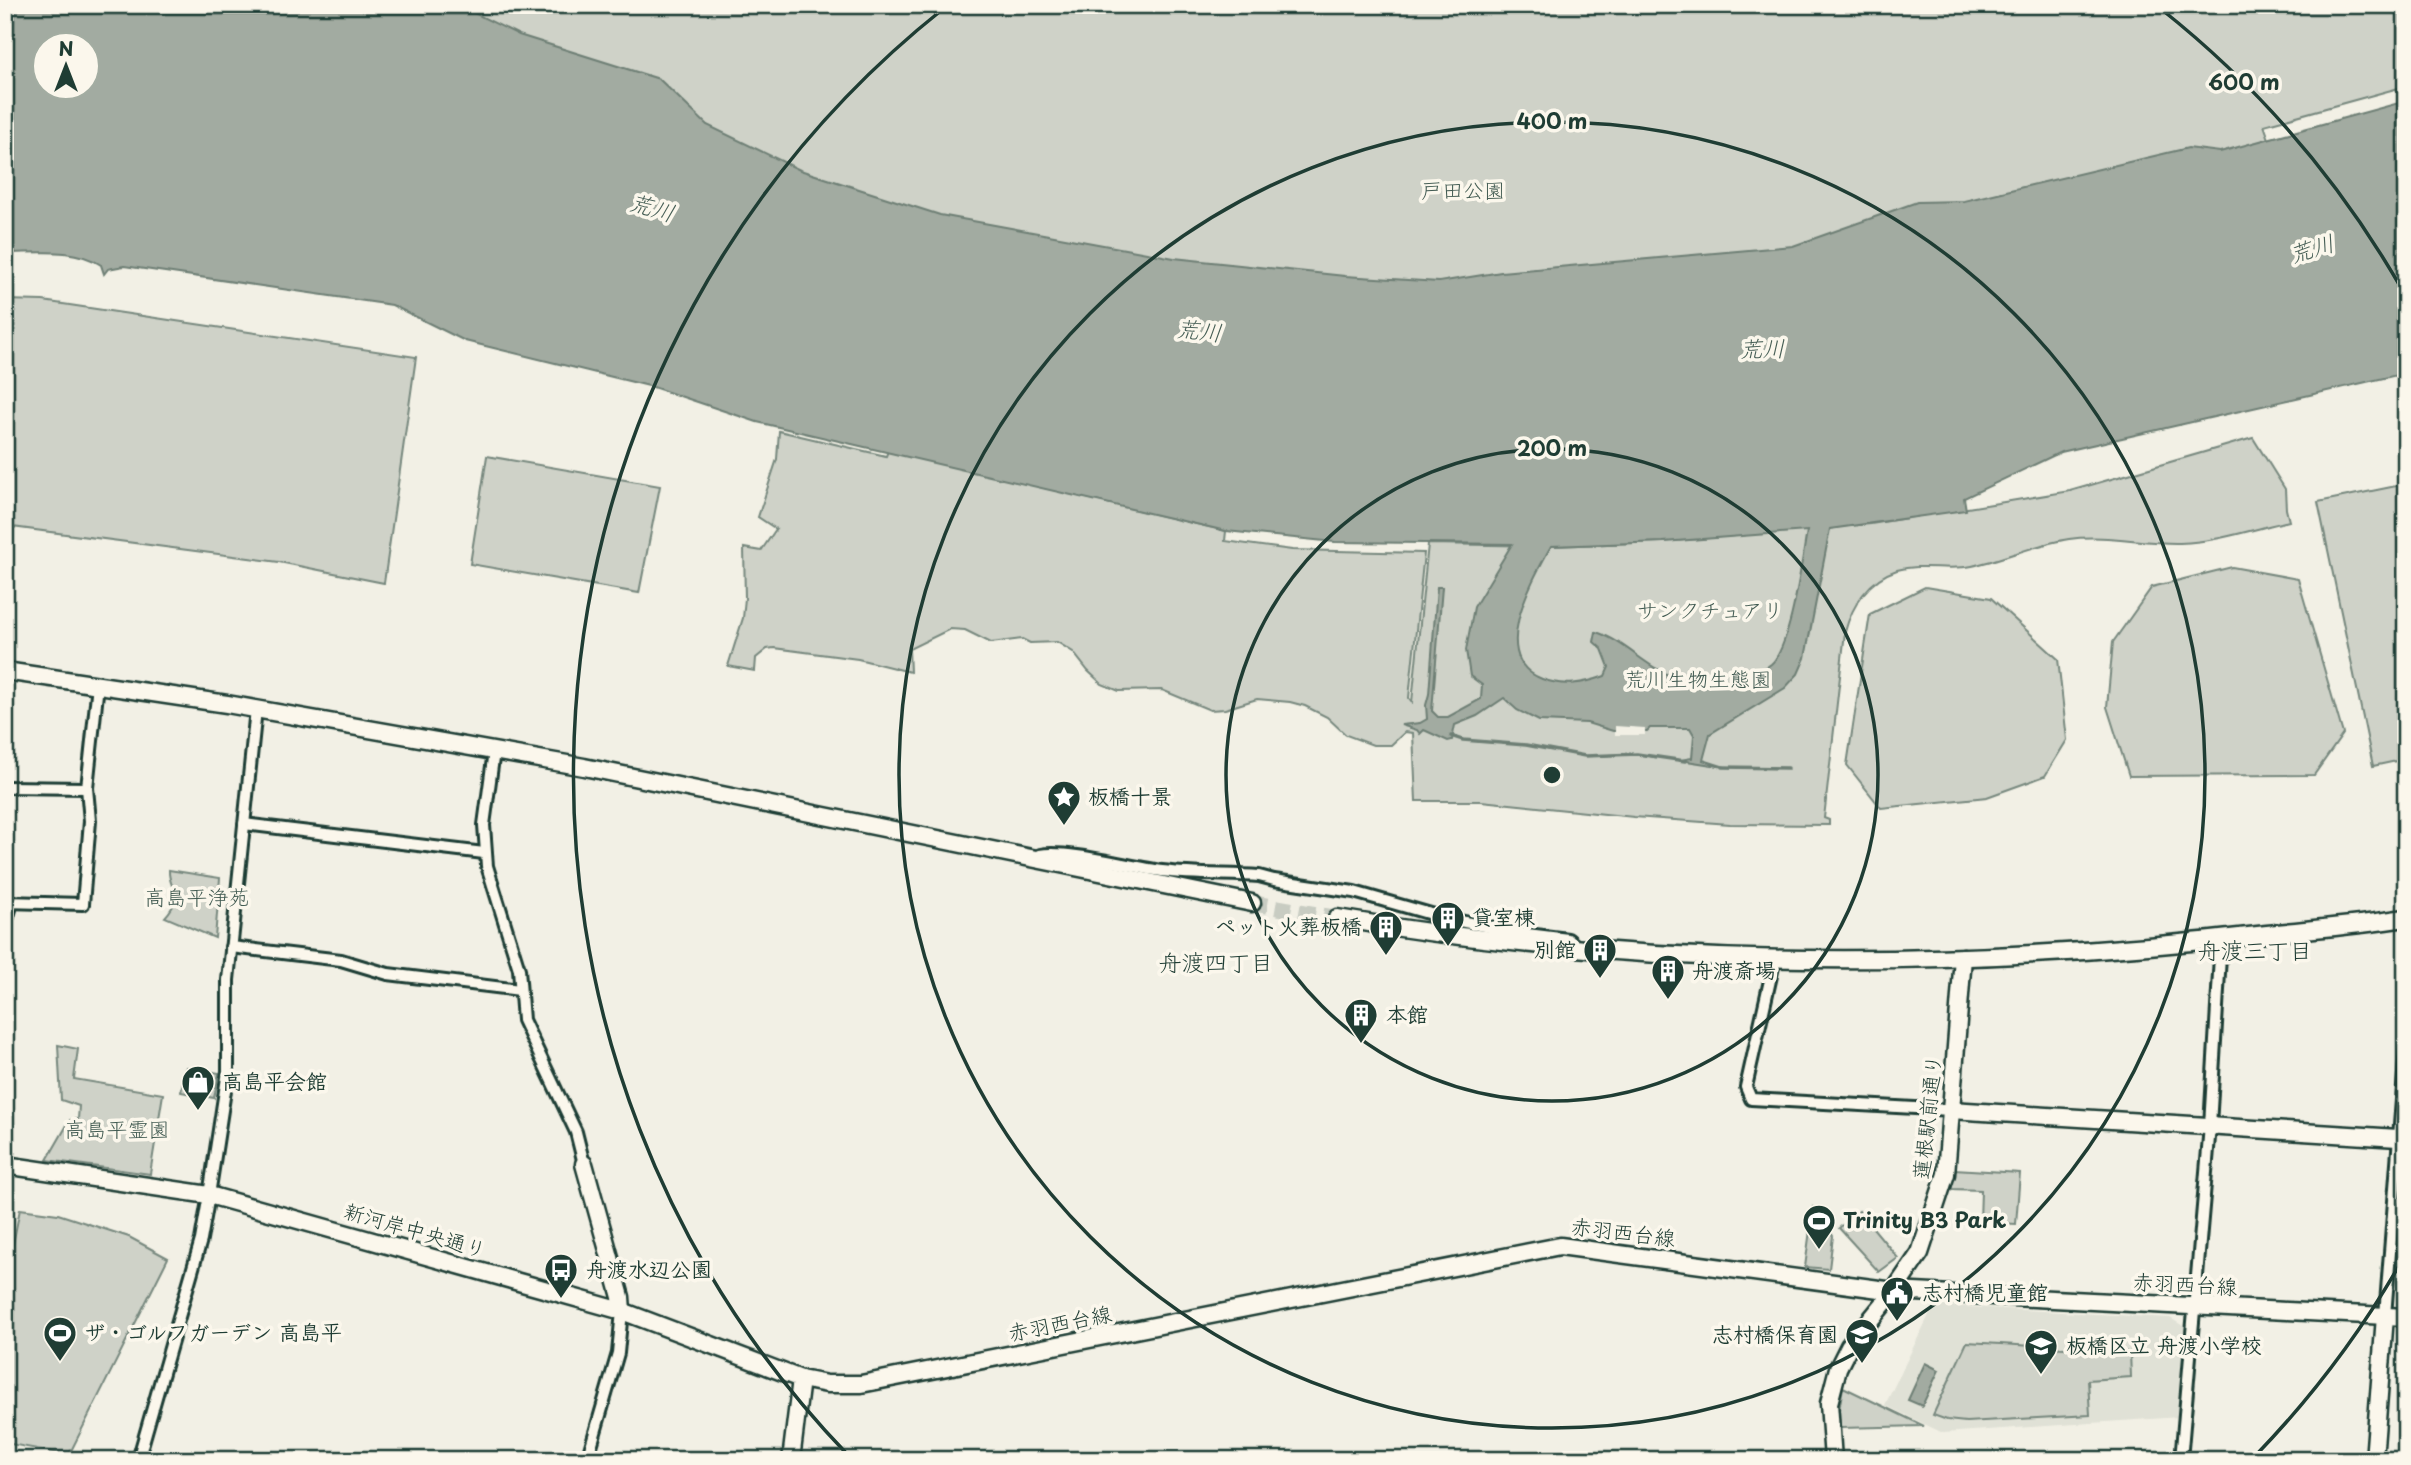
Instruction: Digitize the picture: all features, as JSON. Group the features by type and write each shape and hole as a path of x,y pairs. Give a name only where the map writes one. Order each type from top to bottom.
{"street":[{"path":"5,671 256,709 494,751 718,793 1252,903"},
{"path":"5,926 8,903 83,904 90,821 87,788 98,684"},
{"path":"138,1460 201,1240 209,1195 228,1071 228,980 256,709"},
{"path":"494,751 484,825 484,853 519,969 523,1020 569,1115 584,1159 621,1297 618,1353 587,1460"},
{"path":"5,787 87,788"},
{"path":"244,824 484,853"},
{"path":"1026,858 1047,854 1167,872 1259,876 1354,892 1445,918 1519,933 1568,939 1581,950"},
{"path":"1337,918 1452,936 1581,950 1775,958 2039,955 2362,925 2406,918"},
{"path":"2181,1460 2210,1126 2221,939"},
{"path":"231,947 341,960 388,974 520,990"},
{"name":"蓮根駅前通り","path":"1833,1460 1829,1414 1834,1379 1849,1346 1894,1291 1920,1253 1946,1174 1963,957"},
{"path":"1775,958 1746,1087 1751,1099 2402,1138"},
{"path":"2374,1460 2402,1138 2406,1048"},
{"name":"新河岸中央通り","path":"5,1165 209,1195 622,1311 802,1379"},
{"name":"赤羽西台線","path":"802,1379 827,1384 861,1384 1549,1247 1581,1247 1894,1291 2406,1317"},
{"path":"790,1460 802,1379"}],"shaded area":[{"name":"板橋区立 舟渡小学校","path":"1934,1305 2170,1318 2185,1327 2180,1417 1943,1433 1885,1405"}],"green space":[{"name":"戸田公園","path":"5,5 2406,5 2406,86 2264,125 2317,273 1834,372 58,102 102,102 102,32 32,32 32,98 5,94"},
{"path":"5,300 43,301 416,357 384,583 279,562 5,526"},
{"path":"779,431 886,456 888,451 1226,531 1225,541 1292,550 1424,553 1409,698 1412,702 1428,544 1552,546 1663,542 1871,524 2070,491 2253,438 2285,489 2289,521 2194,542 2069,539 1972,566 1906,568 1887,574 1863,594 1852,612 1845,632 1824,818 1829,820 1829,825 1730,824 1481,801 1416,801 1413,733 1405,732 1391,745 1373,745 1346,735 1327,717 1290,702 1257,699 1225,709 1210,710 1162,690 1119,691 1102,684 1073,652 1057,642 1030,643 1022,639 991,643 965,630 950,629 909,649 910,672 858,659 774,648 767,649 756,658 755,671 728,666 743,618 744,548 761,551 776,529 758,517 777,459"},
{"path":"487,456 660,486 639,593 470,564"},
{"path":"2406,484 2406,759 2373,766 2318,502"},
{"path":"2232,567 2298,579 2343,734 2314,775 2129,776 2107,707 2113,642 2152,587"},
{"path":"1925,587 1991,598 2058,659 2067,740 2045,776 1987,797 1881,808 1847,765 1870,614"},
{"name":"高島平浄苑","path":"169,870 220,878 215,938 165,917 175,897"},
{"name":"高島平霊園","path":"58,1045 78,1049 74,1079 163,1094 150,1174 47,1160 70,1120 78,1119 79,1106 61,1100"},
{"path":"186,1067 219,1073 214,1098 181,1092"},
{"path":"1954,1169 2020,1173 2016,1224 1980,1222 1981,1190 1951,1189"},
{"name":"Trinity B3 Park","path":"1813,1208 1833,1236 1829,1269 1805,1267"},
{"name":"ザ・ゴルフガーデン 高島平","path":"20,1209 58,1214 129,1237 168,1258 69,1455 5,1443 5,1284"},
{"path":"1859,1211 1898,1258 1879,1272 1839,1228"},
{"path":"1967,1342 2130,1352 2131,1377 2088,1380 2090,1415 1966,1422 1933,1415"},
{"path":"1843,1387 1924,1426 1840,1428 1839,1410"}],"water":[{"name":"荒川","path":"5,5 458,5 519,35 659,79 707,125 800,170 940,215 1174,258 1345,276 1439,282 1501,272 1793,246 1917,202 1964,201 2188,148 2220,152 2406,101 2406,373 2061,452 1964,498 1966,510 1830,529 1805,658 1798,674 1785,688 1710,734 1703,760 1725,767 1680,760 1692,758 1694,735 1690,728 1613,731 1587,723 1539,721 1517,710 1504,698 1477,716 1455,725 1452,740 1448,741 1424,730 1420,734 1417,730 1401,725 1420,723 1427,719 1437,587 1442,587 1432,711 1438,717 1448,717 1481,699 1482,685 1470,676 1466,650 1474,607 1512,544 1335,542 1226,531 757,422 653,387 465,341 392,305 124,266 108,269 104,274 101,265 90,259 67,253 5,253","holes":["1807,531 1795,602 1784,640 1771,664 1757,672 1716,683 1688,681 1664,673 1616,641 1596,632 1594,642 1602,649 1609,667 1605,676 1597,679 1566,684 1542,679 1526,669 1518,654 1516,636 1519,617 1534,578 1551,546 1663,542"]},
{"path":"1925,1363 1939,1370 1922,1406 1908,1400"}],"pier":[{"path":"1615,726 1645,728 1645,735 1615,735"}],"waterway":[{"path":"1451,736 1463,740 1526,745 1585,756 1637,754 1685,761"},
{"path":"1723,767 1788,768"}],"tunnel":[{"path":"1252,903 1337,918"}],"place":[{"name":"板橋十景","path":"1064,827"},
{"name":"貸室棟","path":"1448,948"},
{"name":"ペット火葬板橋","path":"1386,957"},
{"name":"別館","path":"1600,980"},
{"name":"舟渡斎場","path":"1668,1001"},
{"name":"本館","path":"1361,1045"},
{"name":"高島平会館","path":"198,1112"},
{"name":"Trinity B3 Park","path":"1819,1251"},
{"name":"舟渡水辺公園","path":"561,1300"},
{"name":"志村橋児童館","path":"1897,1323"},
{"name":"ザ・ゴルフガーデン 高島平","path":"60,1363"},
{"name":"志村橋保育園","path":"1862,1365"},
{"name":"板橋区立 舟渡小学校","path":"2041,1376"}],"district":[{"name":"舟渡三丁目","path":"2255,951"},
{"name":"舟渡四丁目","path":"1216,963"}],"park label":[{"name":"サンクチュアリ","path":"1710,611"},
{"name":"荒川生物生態園","path":"1698,680"}]}
